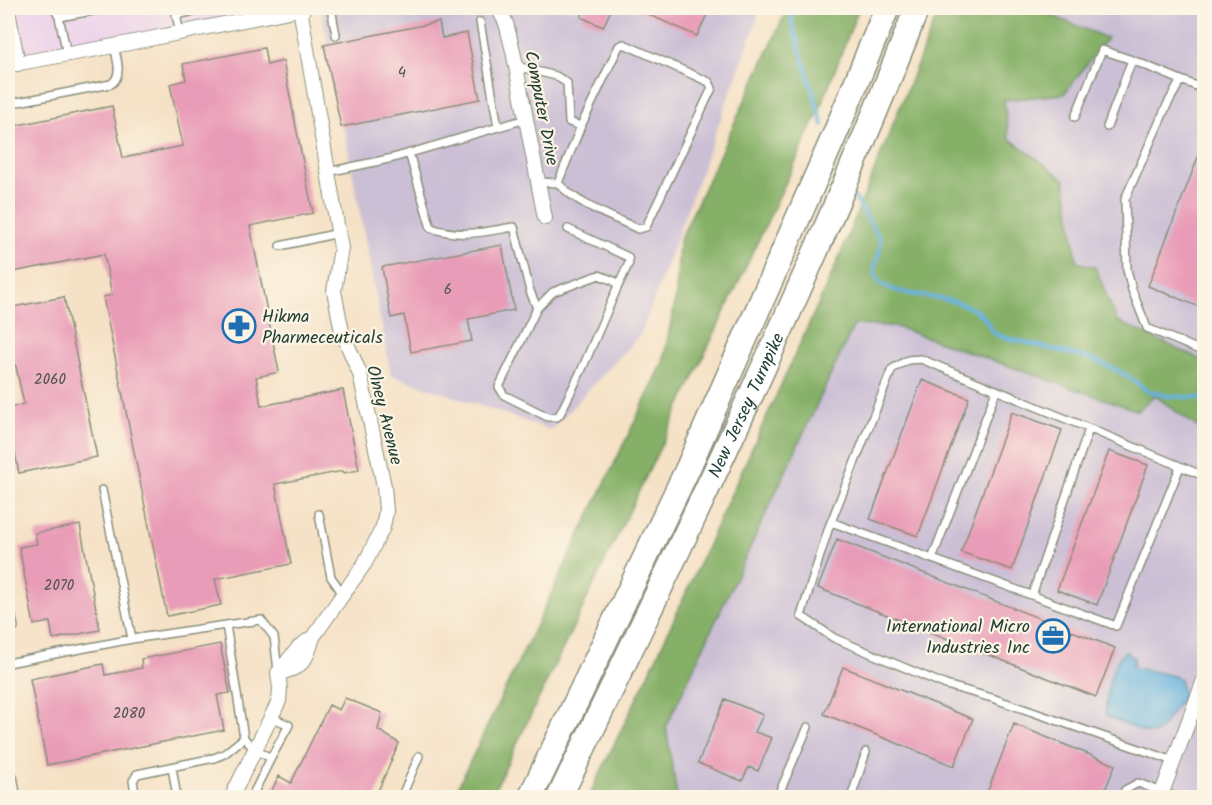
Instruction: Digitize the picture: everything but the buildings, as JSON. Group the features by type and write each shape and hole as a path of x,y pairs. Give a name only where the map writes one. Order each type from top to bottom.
{"highway":[{"name":"New Jersey Turnpike","path":"530,798 688,468 835,134 887,8"},
{"name":"New Jersey Turnpike","path":"559,798 708,490 790,311 917,8"}],"street":[{"path":"8,11 13,64 180,33 252,13 301,8"},
{"name":"Olney Avenue","path":"278,673 299,647 313,637 343,594 368,556 383,527 386,511 384,486 360,374 342,332 334,291 341,248 301,8"},
{"name":"Computer Drive","path":"498,8 506,23 516,66 545,218"},
{"path":"231,798 280,695 278,673"},
{"path":"1161,795 1204,680"}],"lane":[{"path":"54,8 59,17 66,54"},
{"path":"59,17 109,8"},
{"path":"180,33 176,15 208,8"},
{"path":"331,8 336,35"},
{"path":"480,22 498,127"},
{"path":"538,182 558,183 569,195 638,229 646,226 712,88 709,82 624,44 619,46 581,126 558,183"},
{"path":"8,100 18,102 111,84 115,81 119,70 114,46"},
{"path":"1075,117 1102,50 1204,89"},
{"path":"1107,127 1132,60"},
{"path":"516,66 556,76 567,83 569,122 581,126"},
{"path":"1181,80 1167,105 1125,199 1127,270 1147,328 1204,352"},
{"path":"328,172 409,153 526,119"},
{"path":"409,153 431,228 465,235 514,227 530,291 537,308"},
{"path":"568,230 628,257 629,263 582,369 557,417 548,417 504,395 500,387 537,308 553,292 599,274 614,281 618,286"},
{"path":"280,246 339,233"},
{"path":"1174,761 992,698 946,685 834,638 801,616 831,522 892,369 908,360 921,359 1204,476"},
{"path":"932,559 996,391"},
{"path":"1032,595 1089,429"},
{"path":"831,522 1116,626 1180,466"},
{"path":"102,490 132,639"},
{"path":"318,514 331,577 343,594"},
{"path":"8,598 14,627 8,631"},
{"path":"8,663 132,639 261,620 274,637 278,673"},
{"path":"226,625 244,738 255,750 271,758"},
{"path":"251,798 288,725 271,717"},
{"path":"777,798 808,727"},
{"path":"136,798 133,781 137,774 224,754 244,738"},
{"path":"851,798 866,752"},
{"path":"401,798 418,756"},
{"path":"172,767 177,798"},
{"path":"1120,798 1125,790 1138,783 1161,795 1178,798"},
{"path":"786,798 794,795 798,798"}],"shaded area":[{"path":"8,8 300,8 8,66"},
{"path":"321,8 760,8 641,334 551,430 391,375"},
{"path":"1033,8 1204,8 1204,361 1116,321 1095,267 1077,262 1065,180 1009,138 1004,100 1064,94 1107,38"},
{"path":"854,325 894,326 1154,395 1200,429 1204,428 1204,797 677,797 666,727"}],"green space":[{"path":"788,8 859,8 818,114 685,396 491,797 453,797 663,363 676,296 679,242"},
{"path":"940,8 1033,8 1107,38 1064,94 1004,100 1009,138 1065,180 1077,262 1095,267 1117,321 1204,361 1204,428 1200,429 1154,395 1138,411 894,326 854,325 666,727 677,797 588,798 651,669 836,265"}],"water":[{"path":"1124,652 1134,658 1133,666 1136,668 1180,679 1183,696 1160,730 1153,734 1106,716 1110,679"}],"waterway":[{"path":"792,8 792,23 823,125"},
{"path":"855,198 880,239 875,274 882,284 909,294 963,304 982,315 999,336 1092,359 1121,372 1148,391 1168,396 1204,398"}],"place":[{"name":"Hikma Pharmeceuticals","path":"239,326"},
{"name":"International Micro Industries Inc","path":"1053,636"}]}
